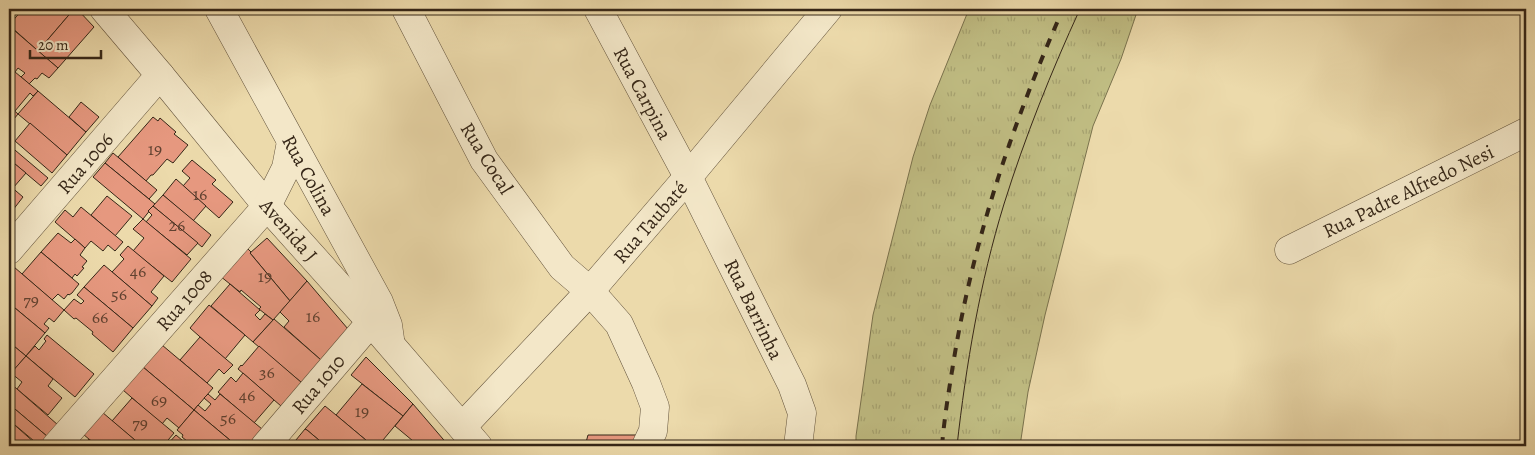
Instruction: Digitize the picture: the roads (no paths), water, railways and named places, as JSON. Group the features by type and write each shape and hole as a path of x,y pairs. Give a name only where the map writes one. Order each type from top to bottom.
{"street":[{"name":"Avenida J","path":"104,9 267,206 470,436"},
{"name":"Rua Colina","path":"219,9 379,302 388,325 390,345"},
{"name":"Rua Cocal","path":"406,9 484,160 562,267 590,291 619,324 655,407 653,431 646,446"},
{"name":"Rua Carpina","path":"598,9 688,177"},
{"name":"Rua Taubaté","path":"470,436 590,291 688,177 821,11"},
{"name":"Rua 1006","path":"9,250 160,75"},
{"name":"Rua Padre Alfredo Nesi","path":"1289,250 1526,132"},
{"name":"Rua 1008","path":"56,446 267,206 286,168 290,142"},
{"name":"Rua Barrinha","path":"688,177 792,385 802,413 798,446"},
{"name":"Rua 1010","path":"265,446 370,322"}],"tram line":[{"path":"957,446 975,324 995,233 1030,129 1080,9"}],"railway":[{"path":"942,446 960,324 982,231 1010,142 1063,9"}]}
